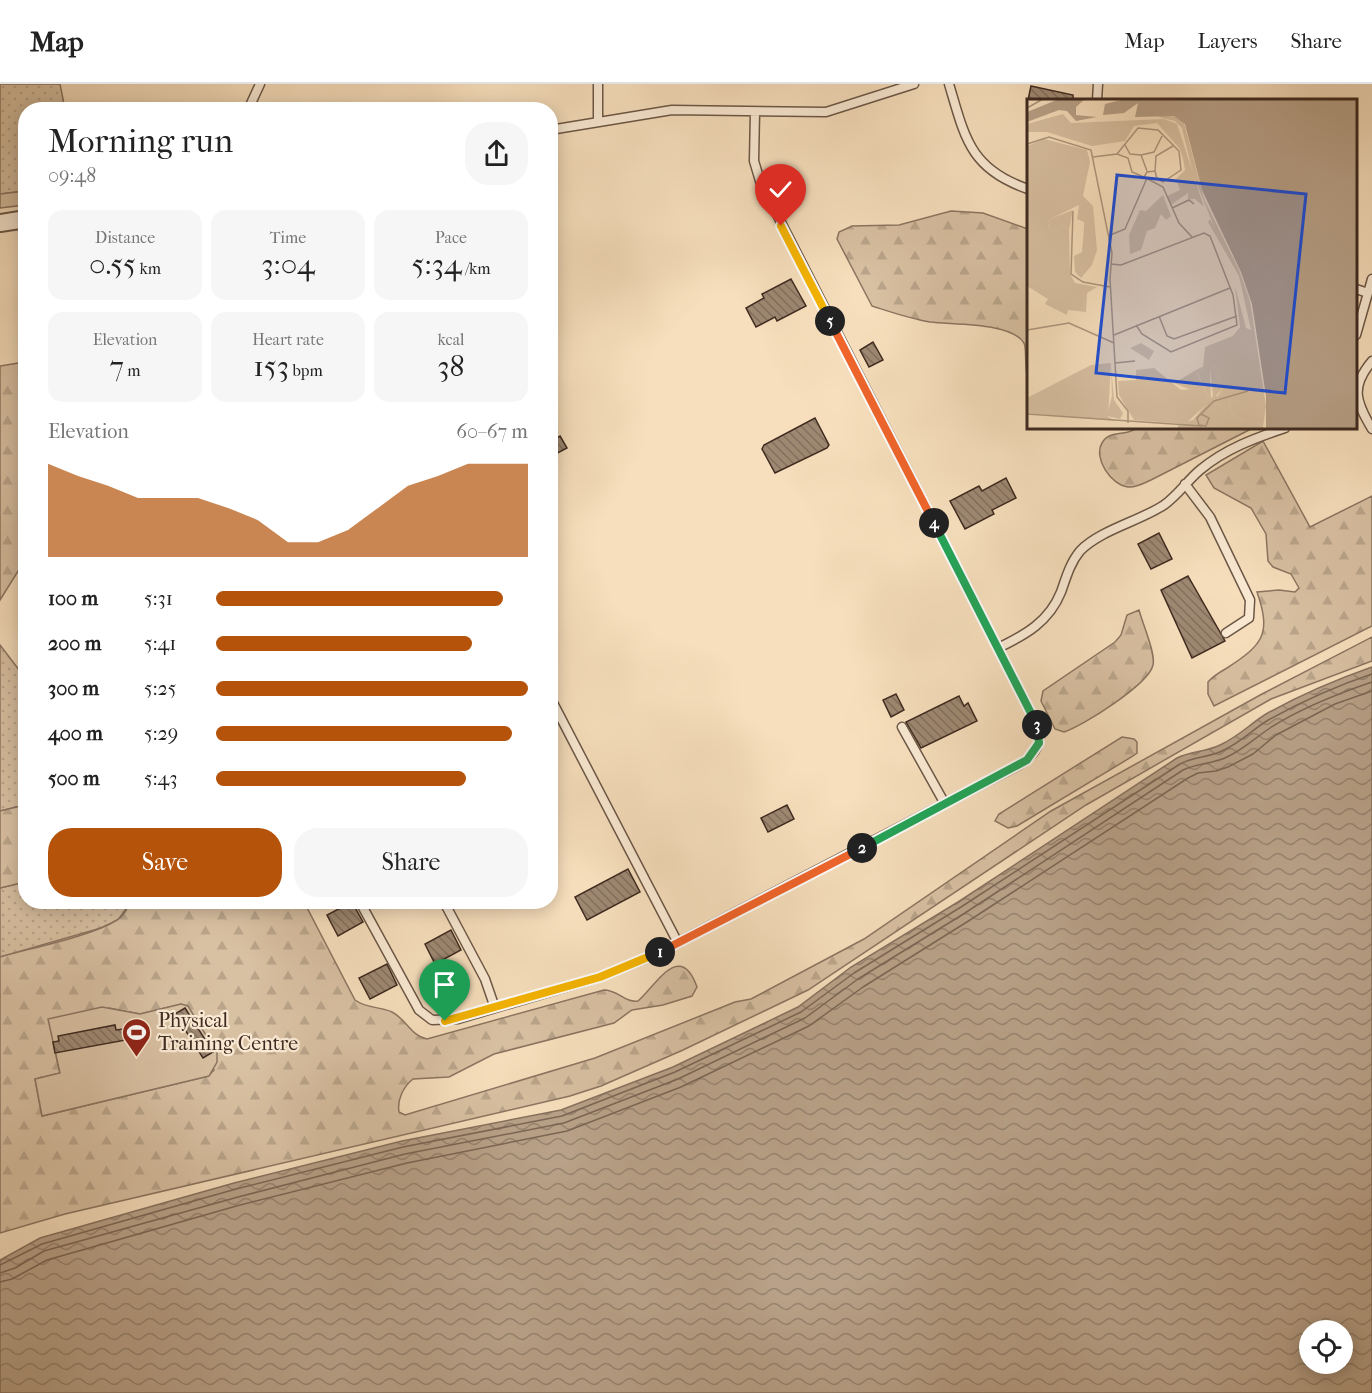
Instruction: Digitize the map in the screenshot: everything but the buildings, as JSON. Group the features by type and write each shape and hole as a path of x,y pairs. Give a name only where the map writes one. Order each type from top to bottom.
{"street":[{"path":"0,223 18,220"}],"lane":[{"path":"252,102 260,84"},
{"path":"598,84 598,122"},
{"path":"558,129 672,110 832,111 914,84"},
{"path":"949,84 966,140 977,158 998,176 1027,188"},
{"path":"1097,99 1098,84"},
{"path":"364,909 422,1014 432,1020 451,1021 618,971 678,943 1023,763 1038,747 1037,725 760,181 754,161 755,112"},
{"path":"1357,332 1372,279"},
{"path":"1357,289 1368,293"},
{"path":"1357,394 1372,361"},
{"path":"1357,400 1372,429"},
{"path":"998,648 1031,630 1046,618 1056,603 1074,561 1084,548 1163,506 1201,470 1227,452 1248,440 1283,429"},
{"path":"1185,484 1210,517 1250,600 1252,611 1249,618 1226,633"},
{"path":"558,713 678,943"},
{"path":"902,727 945,804"},
{"path":"448,909 485,979 495,1008"}],"green space":[{"path":"0,84 60,84 64,102 18,102 18,192 0,194"},
{"path":"18,192 18,206 0,208 0,194"},
{"path":"951,211 983,213 1027,229 1027,374 1024,343 1007,331 981,326 923,321 872,306 837,239 839,232 852,226 899,225"},
{"path":"18,363 18,571 0,600 0,366"},
{"path":"1135,429 1251,429 1151,480 1128,487 1116,481 1105,470 1100,449 1109,436"},
{"path":"1263,441 1310,527 1372,496 1372,626 1214,706 1208,694 1208,682 1249,652 1261,637 1264,619 1257,592 1279,590 1295,592 1299,588 1291,574 1273,567 1268,561 1266,534 1251,508 1214,488 1206,475"},
{"path":"1139,610 1152,653 1153,665 1149,673 1128,693 1085,722 1064,732 1055,729 1041,701 1043,691 1115,642 1121,635 1127,615"},
{"path":"1372,637 1372,661 1271,699 1086,805 808,990 683,1050 601,1086 570,1096 65,1214 0,1233 0,957 93,931 117,920 126,909 308,909 355,1000 364,1005 392,1012 417,1035 427,1039 604,990 629,1000 638,1001 667,971 675,967 683,967 690,973 697,987 692,996 663,1005 632,1010 614,1023 494,1054 449,1077 413,1079 406,1086 400,1098 399,1112 405,1115 595,1058 735,1002 751,999 864,939 1051,811 1262,694","holes":["181,1004 214,1070 208,1076 42,1116 35,1079 60,1073 53,1042 109,1008 140,1014"]},
{"path":"0,645 18,669 18,807 0,811"},
{"path":"1122,737 1134,739 1137,742 1137,753 1017,826 1008,828 995,821 999,814"},
{"path":"18,807 18,884 0,888 0,811"},
{"path":"18,884 18,909 126,909 118,920 101,928 0,957 0,888"},
{"name":"Physical Training Centre","path":"181,1004 188,1006 217,1053 217,1062 209,1076 42,1116 35,1079 60,1073 48,1019 102,1007 140,1014"}],"water":[{"path":"1372,667 1372,1393 0,1393 0,1260 40,1238 234,1183 402,1141 561,1110 673,1067 798,1007 851,967 958,902 1177,758 1220,745 1266,714 1318,688"}],"place":[{"name":"Physical Training Centre","path":"137,1058"}],"route":[{"path":"445,1021 600,977 654,955 1019,765 1034,754 1038,747 1040,732 1037,725 781,226"}]}
